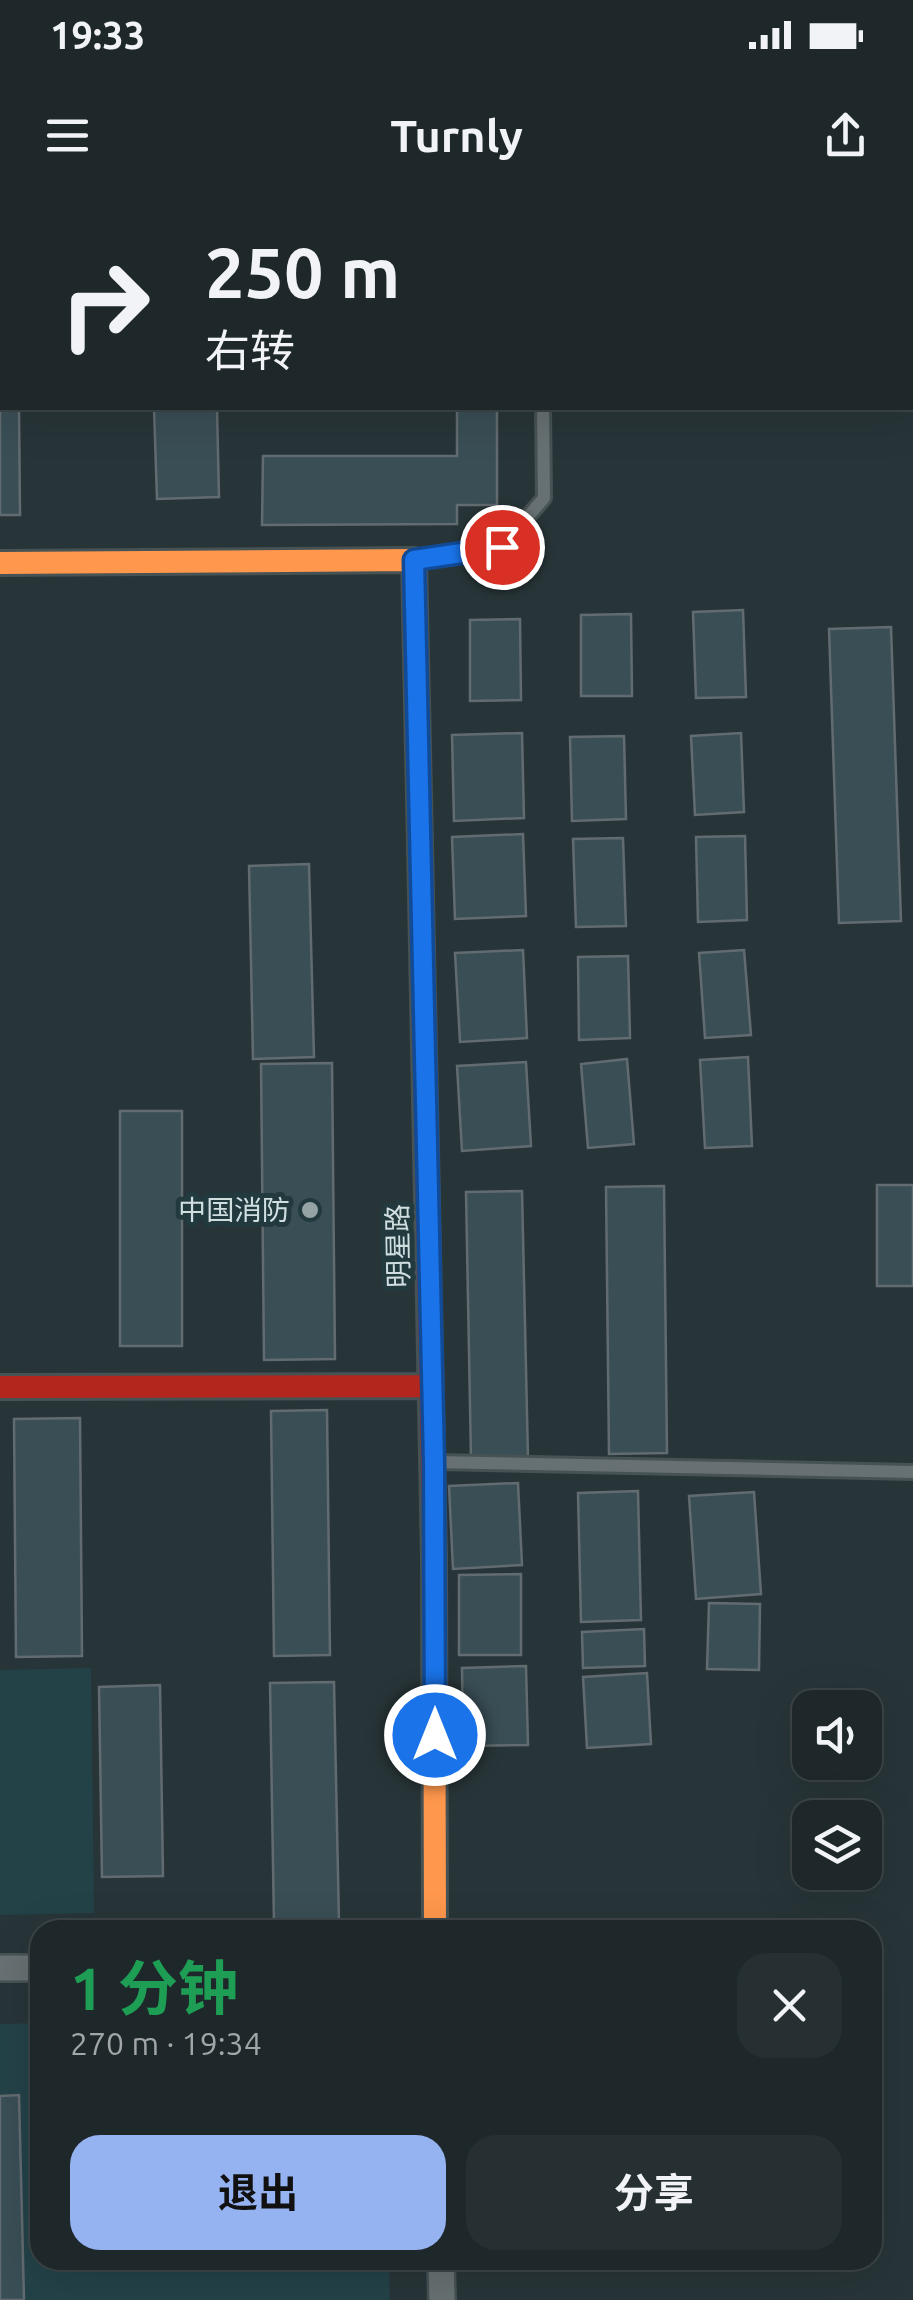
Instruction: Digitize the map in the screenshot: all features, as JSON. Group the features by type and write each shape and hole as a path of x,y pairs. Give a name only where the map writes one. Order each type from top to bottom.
{"street":[{"path":"0,563 414,560"},
{"name":"明星路","path":"414,560 434,1462 435,1920"},
{"path":"0,1387 432,1386"},
{"path":"0,1968 30,1968"},
{"path":"441,2270 442,2300"}],"lane":[{"path":"414,560 502,547 544,498 543,410"},
{"path":"434,1462 913,1472"}],"shaded area":[{"path":"91,1668 94,1913 0,1915 0,1670"},
{"path":"30,2023 30,2270 389,2270 390,2300 0,2300 0,2024"}],"building":[{"path":"0,410 19,410 20,515 0,515"},
{"path":"154,410 217,410 219,497 157,499"},
{"path":"457,410 497,410 497,505 457,505 457,524 262,525 263,456 457,456"},
{"path":"743,610 746,697 696,698 693,612"},
{"path":"631,614 632,696 581,696 581,615"},
{"path":"520,619 521,700 470,701 470,620"},
{"path":"891,627 901,921 839,923 829,629"},
{"path":"522,733 524,818 454,821 452,735"},
{"path":"741,733 744,812 695,815 691,736"},
{"path":"624,736 626,819 572,821 570,737"},
{"path":"523,834 526,916 455,919 452,837"},
{"path":"745,836 747,920 698,922 696,837"},
{"path":"623,838 626,926 576,927 573,839"},
{"path":"309,864 314,1057 253,1059 249,866"},
{"path":"523,950 527,1038 460,1042 455,953"},
{"path":"744,950 751,1035 705,1038 699,953"},
{"path":"628,956 630,1038 579,1040 578,957"},
{"path":"748,1057 752,1146 705,1148 700,1060"},
{"path":"627,1059 634,1144 588,1148 581,1064"},
{"path":"526,1062 531,1146 462,1151 457,1066"},
{"path":"332,1063 335,1359 264,1360 261,1064"},
{"path":"120,1111 182,1111 182,1346 120,1346"},
{"path":"877,1185 913,1185 913,1286 877,1286"},
{"path":"664,1186 667,1453 609,1454 606,1187"},
{"path":"522,1191 528,1458 471,1459 466,1192"},
{"path":"327,1410 330,1655 274,1656 271,1411"},
{"path":"80,1418 82,1656 16,1657 14,1419"},
{"path":"518,1483 522,1565 453,1569 449,1486"},
{"path":"638,1491 641,1620 581,1622 578,1493"},
{"path":"754,1492 761,1594 696,1599 689,1496"},
{"path":"521,1574 521,1655 459,1655 459,1575"},
{"path":"709,1603 760,1604 759,1670 707,1669"},
{"path":"644,1629 645,1666 583,1668 582,1632"},
{"path":"526,1666 528,1745 463,1746 462,1668"},
{"path":"647,1673 651,1744 587,1748 583,1677"},
{"path":"334,1682 339,1920 274,1920 270,1683"},
{"path":"160,1685 163,1876 102,1877 99,1687"},
{"path":"19,2095 24,2300 0,2300 0,2096"}],"traffic: slow":[{"path":"0,563 414,560 420,845"},
{"path":"434,1559 435,1920"}],"traffic: jam":[{"path":"420,845 434,1559"},
{"path":"0,1387 431,1386"}],"place":[{"name":"中国消防","path":"310,1210"}],"route":[{"path":"435,1735 434,1462 414,560 502,547"}]}
